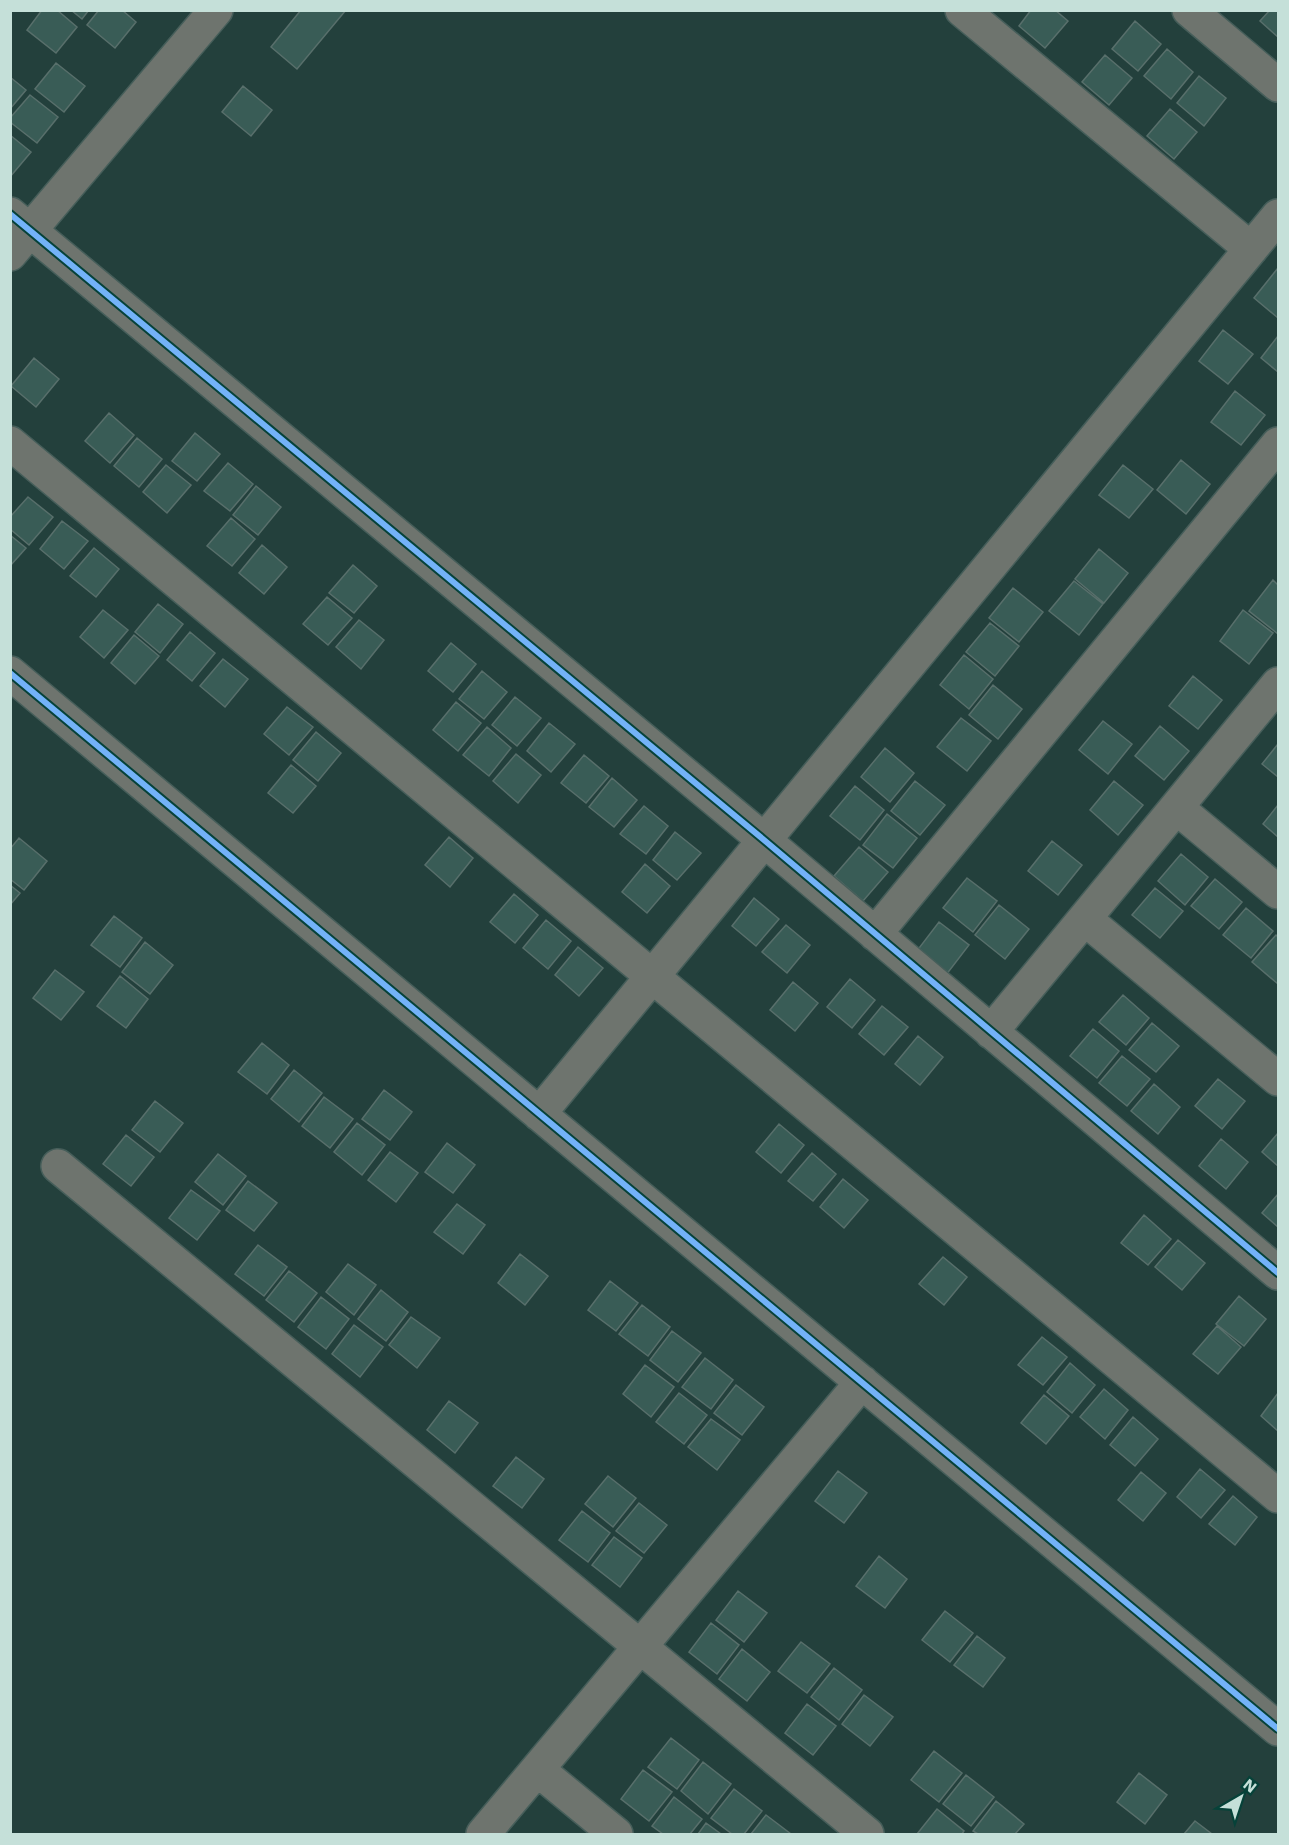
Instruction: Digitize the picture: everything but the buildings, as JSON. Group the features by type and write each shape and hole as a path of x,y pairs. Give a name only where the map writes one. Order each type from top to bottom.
{"street":[{"path":"216,10 17,233 764,840 1278,1273"},
{"path":"962,10 1251,249"},
{"path":"1189,10 1278,85"},
{"path":"539,1113 1278,216"},
{"path":"10,442 1278,1496"},
{"path":"875,934 1278,444"},
{"path":"10,674 1278,1729"},
{"path":"992,1032 1177,808 1276,693"},
{"path":"1177,808 1278,892"},
{"path":"1085,919 1278,1079"},
{"path":"58,1166 867,1834"},
{"path":"483,1834 862,1382"},
{"path":"538,1770 616,1834"}],"cycle path":[{"path":"10,214 764,840 1278,1273"},
{"path":"10,673 1278,1729"}]}
